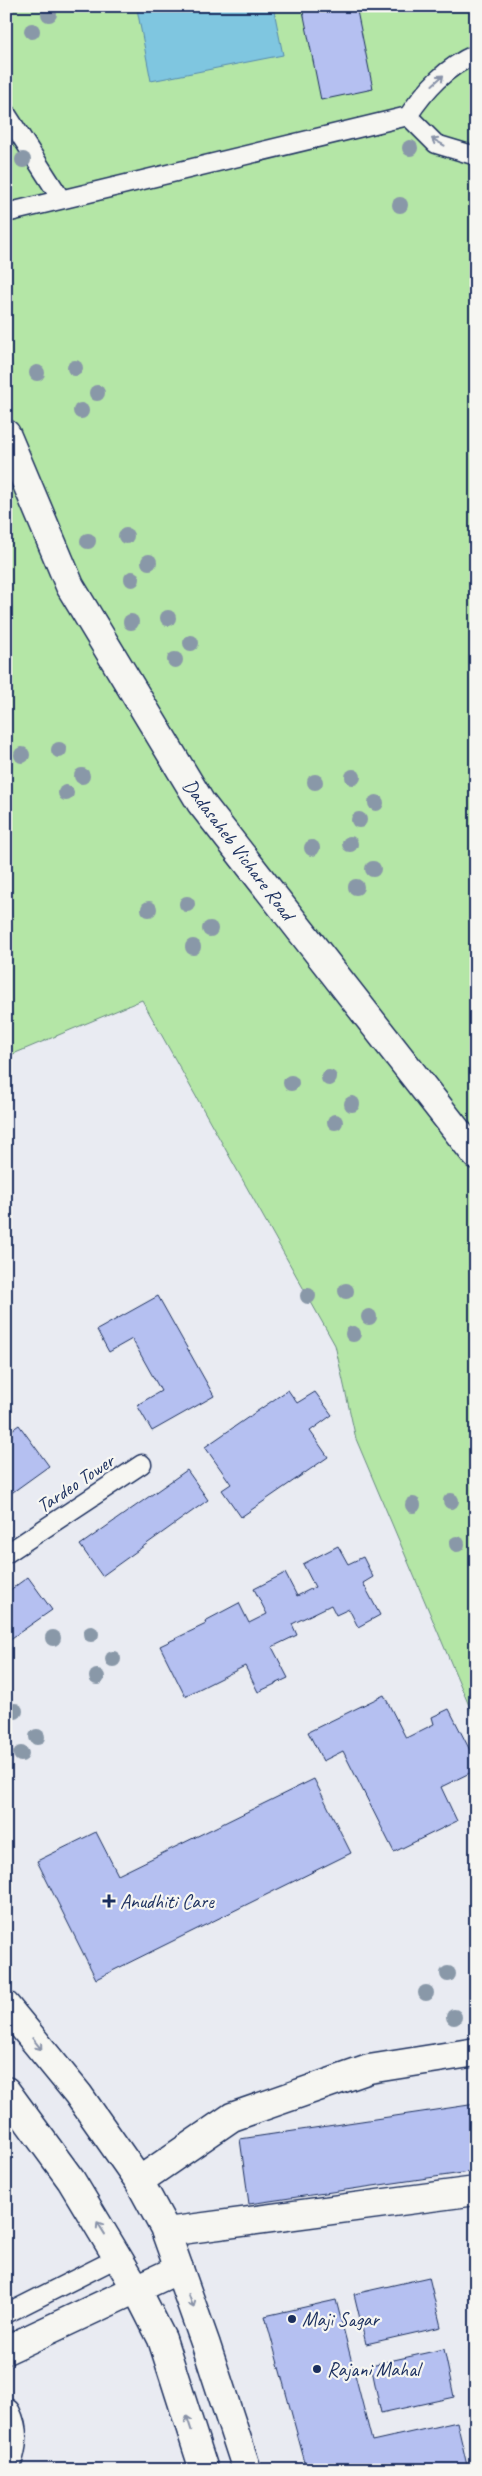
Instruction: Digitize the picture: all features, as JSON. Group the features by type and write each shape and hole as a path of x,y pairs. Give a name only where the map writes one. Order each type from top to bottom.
{"street":[{"name":"Dadasaheb Vichare Road","path":"6,434 70,586 201,804 476,1156"},
{"path":"6,2006 78,2094 139,2181 166,2232 247,2470"},
{"path":"139,2181 232,2117 369,2069 476,2052"},
{"path":"6,2091 71,2180 136,2288 162,2339 204,2470"},
{"path":"166,2232 476,2192"},
{"path":"6,2350 179,2269"},
{"path":"6,2413 13,2433 12,2452 6,2466"}],"lane":[{"path":"6,213 408,116 425,91 459,61 476,54"},
{"path":"6,113 61,199"},
{"path":"408,116 436,144 476,156"},
{"name":"Tardeo Tower","path":"6,1554 142,1464"},
{"path":"6,2314 119,2258"}],"green space":[{"path":"6,6 476,6 476,1722 356,1439 335,1345 142,1000 6,1057"}],"water":[{"path":"153,6 273,6 283,55 151,81 137,9"}],"building":[{"path":"302,6 356,6 373,89 321,100"},
{"path":"158,1296 214,1396 152,1431 137,1405 161,1391 132,1339 109,1352 97,1330"},
{"path":"288,1390 297,1403 315,1392 332,1415 310,1431 328,1457 241,1517 222,1490 231,1484 205,1447"},
{"path":"19,1425 49,1466 6,1497 6,1434"},
{"path":"187,1470 208,1500 102,1576 80,1545"},
{"path":"338,1546 348,1564 363,1557 373,1577 363,1583 380,1615 358,1627 349,1609 336,1615 331,1605 292,1624 297,1635 272,1647 288,1678 258,1692 245,1666 185,1696 160,1646 206,1624 205,1621 239,1603 249,1623 267,1614 254,1589 285,1573 297,1596 315,1587 303,1564"},
{"path":"28,1577 52,1610 6,1642 6,1593"},
{"path":"384,1695 406,1738 434,1724 432,1717 449,1709 476,1762 476,1770 441,1787 457,1821 394,1852 343,1751 323,1761 308,1732"},
{"path":"314,1779 351,1853 96,1979 37,1861 96,1832 118,1875"},
{"path":"476,2104 476,2171 249,2204 240,2139"},
{"path":"429,2277 441,2327 366,2344 354,2294"},
{"name":"Rajani Mahal","path":"336,2300 372,2441 457,2422 468,2470 307,2470 265,2316"},
{"path":"444,2349 454,2397 381,2413 371,2365"}],"place":[{"name":"Anudhiti Care","path":"109,1901"},
{"name":"Maji Sagar","path":"292,2319"},
{"name":"Rajani Mahal","path":"317,2369"}]}
